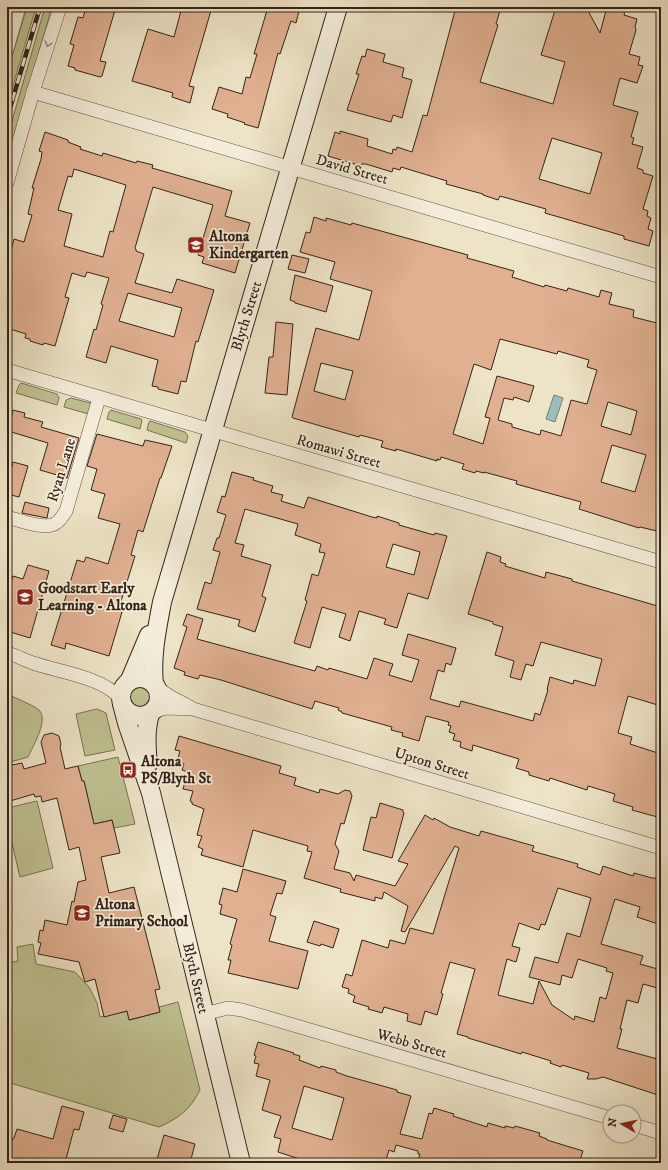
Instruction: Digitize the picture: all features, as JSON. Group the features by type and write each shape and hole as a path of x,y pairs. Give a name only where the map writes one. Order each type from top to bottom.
{"street":[{"path":"7,49 20,7"},
{"path":"7,183 33,92 60,7"},
{"name":"Blyth Street","path":"241,1163 151,793 126,723 124,691 146,643 162,602 338,7"},
{"name":"David Street","path":"33,92 661,277"},
{"name":"Romawi Street","path":"7,370 661,562"},
{"name":"Ryan Lane","path":"7,517 42,526 55,524 62,517 66,511 99,398"},
{"name":"Blyth Street","path":"156,686 152,669 162,602"},
{"path":"7,653 93,681 113,691 124,691 140,677 145,678 156,686 159,693 156,708 151,713 144,716 129,713 124,691"},
{"name":"Upton Street","path":"156,686 171,697 193,709 661,848"},
{"name":"Upton Street","path":"151,713 166,708 193,709"},
{"name":"Blyth Street","path":"151,713 147,723 146,742 151,793"},
{"name":"Webb Street","path":"204,1014 228,1008 242,1010 602,1116"},
{"path":"642,1127 661,1133"}],"green space":[{"path":"27,7 36,7 7,106 7,73"},
{"path":"45,7 52,7 7,160 7,138"},
{"path":"21,383 57,394 59,398 57,405 16,393"},
{"path":"71,398 94,404 92,415 64,407 66,400"},
{"path":"111,410 141,419 140,429 107,419"},
{"path":"150,421 185,432 188,436 186,443 147,430"},
{"path":"136,687 144,687 150,693 150,701 144,707 136,707 130,701 130,693"},
{"path":"7,694 37,708 42,714 42,720 39,733 28,757 7,763"},
{"path":"97,709 106,713 115,750 85,756 76,714"},
{"path":"118,757 135,824 114,828 112,820 98,823 95,828 84,781 82,781 78,766"},
{"path":"37,801 53,868 20,877 7,822 7,808"},
{"path":"33,944 36,964 75,972 89,987 97,1003 100,1017 127,1011 130,1020 160,1012 159,1007 178,1002 200,1090 192,1103 183,1113 159,1127 7,1082 7,963 18,961 17,947"}],"water":[{"path":"554,395 563,398 555,422 546,419"}],"building":[{"path":"86,7 106,7 115,10 100,61 106,62 102,76 100,77 75,70 75,68 68,66 74,45 70,44 78,17 83,18"},
{"path":"182,7 212,7 189,86 194,87 190,103 172,97 173,93 132,81 148,29 174,37"},
{"path":"268,7 300,7 296,23 291,21 280,54 278,53 258,128 227,117 228,114 212,109 219,87 242,94 246,77 250,78 257,54 254,54"},
{"path":"456,7 501,7 496,24 498,25 480,82 553,104 565,62 541,55 556,7 586,7 600,33 607,7 625,11 624,15 637,19 635,27 636,30 629,54 640,57 638,65 643,66 637,83 620,78 613,105 638,112 631,137 634,138 632,144 643,147 637,168 643,170 643,173 653,176 643,209 648,211 647,216 651,218 648,229 653,231 649,246 624,239 624,236 545,213 546,209 500,196 498,200 483,194 446,184 447,181 401,167 400,170 393,168 392,172 366,164 362,164 361,166 328,156 335,132 340,134 340,131 368,139 367,146 392,154 393,149 396,150 397,147 412,152 423,115 427,116","holes":["552,138 602,153 590,194 539,179"]},
{"path":"367,49 385,54 383,62 404,68 402,77 412,80 402,118 393,115 391,122 347,110 359,74 356,74 362,56 365,57"},
{"path":"45,132 68,140 68,142 81,147 80,149 102,156 103,153 136,163 137,161 153,165 152,168 232,191 225,216 250,223 235,273 202,263 204,257 198,255 213,205 153,187 135,248 136,251 144,254 135,283 172,293 177,279 214,290 198,342 196,341 186,382 181,381 178,394 152,386 158,360 111,346 106,363 86,357 94,329 96,330 103,305 101,304 109,278 87,272 85,277 72,273 65,297 69,298 55,346 44,343 43,345 30,341 30,339 25,338 26,334 7,328 7,265 14,239 24,242 32,215 28,214 34,188 32,188 41,159 42,152 39,151","holes":["74,169 126,185 113,232 110,231 103,257 64,246 72,214 58,210 68,176 72,177","128,293 182,308 174,337 119,321"]},
{"path":"314,217 326,221 326,218 351,225 352,223 468,255 467,258 514,271 512,277 544,287 545,285 567,291 568,288 599,297 601,290 612,293 609,304 634,310 633,317 661,324 661,532 639,528 579,509 581,502 516,484 517,481 484,472 476,471 475,473 462,469 464,464 441,457 440,460 437,459 437,461 396,449 396,451 381,447 383,441 360,435 359,437 293,418 292,417 316,328 359,340 372,291 330,279 335,262 300,252 306,232 310,233","holes":["500,339 557,354 558,351 589,360 587,367 597,370 587,404 571,400 561,436 541,430 540,435 512,427 512,424 498,420 504,398 513,400 514,397 529,402 534,386 497,376 485,417 490,418 483,444 453,434 474,364 491,370","321,363 353,371 345,400 314,391","608,402 637,411 631,435 601,426","612,445 646,455 635,492 601,482"]},
{"path":"292,255 309,259 305,273 288,269"},
{"path":"295,275 333,286 326,312 295,303 290,300"},
{"path":"276,322 293,324 287,395 265,393 269,357 273,357"},
{"path":"13,410 25,413 24,417 43,422 41,427 79,438 67,478 40,470 48,443 8,431"},
{"path":"97,434 143,446 145,440 172,446 143,532 138,530 131,555 135,556 118,611 122,612 109,656 66,643 65,649 51,645 77,560 84,562 86,557 108,564 120,524 98,518 105,494 91,490 97,469 87,466"},
{"path":"13,462 28,466 19,497 7,494 7,472 10,473"},
{"path":"232,472 254,478 253,480 273,486 271,492 283,495 281,501 304,508 308,497 372,517 377,518 377,516 399,523 399,525 434,535 435,533 447,536 428,599 408,593 397,628 384,624 386,619 359,611 350,641 339,637 346,614 322,607 310,648 294,643 307,601 305,600 312,574 318,576 325,553 319,552 321,544 295,535 298,524 245,509 235,543 244,545 241,556 271,565 262,596 266,598 255,632 238,626 240,620 197,609 205,582 211,584 220,552 213,550 217,538 219,538 226,515 217,512 222,496 225,497","holes":["393,544 420,552 414,575 386,567"]},
{"path":"25,502 49,508 47,518 22,513"},
{"path":"487,552 501,557 500,562 506,564 505,566 545,578 546,572 661,607 661,706 628,696 618,733 632,737 630,744 661,754 661,818 632,810 633,807 613,801 615,794 588,786 587,790 550,778 549,781 529,775 529,772 516,768 519,759 473,745 472,751 460,747 461,742 453,740 455,734 449,732 451,726 448,725 449,722 426,716 419,741 402,736 403,733 391,730 392,727 342,713 338,710 339,708 315,701 312,709 221,680 200,675 198,679 184,675 185,672 174,668 187,627 183,625 187,614 203,619 197,639 315,671 317,666 367,679 374,658 393,664 389,675 412,682 419,660 402,655 408,634 456,648 451,665 446,663 444,672 438,670 430,699 459,707 461,701 533,721 535,713 540,715 548,690 550,677 573,684 574,680 595,686 602,659 541,642 533,666 526,664 521,680 510,677 514,661 495,655 503,627 493,624 493,622 468,614"},
{"path":"28,565 49,571 30,638 7,631 7,595 13,576 23,579"},
{"path":"52,733 59,736 65,769 78,766 82,781 84,781 94,824 112,820 120,853 101,857 109,893 134,887 160,989 155,990 160,1012 129,1020 127,1011 104,1017 95,979 85,982 79,962 38,954 41,943 38,942 40,930 43,931 45,920 67,925 78,882 86,880 79,847 69,850 57,798 42,802 41,796 35,797 34,794 10,801 7,790 7,766 22,763 24,769 46,763 41,742 44,735"},
{"path":"179,736 281,766 279,773 296,778 294,785 319,793 320,789 338,794 345,790 350,791 352,796 344,824 341,823 335,844 339,851 334,869 350,873 354,881 356,875 395,886 408,864 398,861 425,815 450,827 479,836 481,831 534,846 532,851 578,864 577,867 600,875 603,866 633,876 634,873 655,878 661,882 661,915 658,924 637,917 640,907 615,899 601,944 643,956 640,964 661,970 661,989 643,984 638,1003 627,1000 617,1048 661,1060 661,1096 603,1077 587,1079 589,1073 562,1065 561,1067 550,1063 551,1061 522,1052 521,1054 457,1034 475,969 450,962 441,993 443,994 437,1015 425,1011 421,1025 407,1021 408,1014 384,1007 382,1013 368,1009 369,1007 353,1002 355,996 348,993 349,989 342,987 346,974 352,976 362,940 388,948 390,940 405,944 410,928 433,934 459,848 455,846 405,932 401,931 408,906 384,892 382,899 375,897 375,901 340,892 341,889 304,878 312,852 307,851 308,846 253,830 243,867 201,855 203,849 198,847 202,836 197,835 204,809 192,804 190,801 193,791 183,789 188,772 182,770 184,764 177,762 180,751 175,750","holes":["558,888 591,898 580,937 567,933 558,963 535,957 529,977 560,985 562,975 572,978 578,959 607,968 606,971 613,973 606,999 600,997 594,1022 575,1016 574,1020 552,1005 539,981 533,1004 498,995 507,959 516,962 520,948 512,946 519,923 539,930 541,924 545,925"]},
{"path":"380,803 403,810 404,813 392,858 363,850 371,817 376,818"},
{"path":"243,869 286,881 282,894 277,893 270,915 276,917 269,941 308,951 298,989 228,973 231,960 228,960 232,945 230,944 237,919 220,914 222,905 219,904 223,888 237,892"},
{"path":"314,921 339,929 333,948 307,942"},
{"path":"258,1042 294,1053 293,1054 300,1056 299,1060 320,1068 321,1066 336,1070 336,1072 347,1076 397,1090 397,1092 411,1096 400,1134 422,1139 429,1113 432,1114 434,1108 487,1127 488,1123 505,1128 505,1126 514,1128 515,1126 540,1133 539,1136 547,1140 583,1151 579,1163 417,1163 420,1154 418,1154 418,1151 396,1145 394,1152 389,1150 385,1163 305,1163 306,1161 278,1152 281,1139 274,1137 281,1116 262,1110 270,1080 256,1076 259,1064 254,1063 256,1056 254,1055","holes":["304,1086 344,1098 332,1140 292,1128"]},
{"path":"62,1106 84,1112 79,1130 74,1129 65,1163 7,1163 7,1156 17,1129 53,1139"},
{"path":"113,1115 127,1119 123,1132 109,1128"},
{"path":"164,1135 195,1144 190,1163 156,1163"}],"railway":[{"path":"7,118 40,7"}],"place":[{"name":"Altona Kindergarten","path":"196,245"},
{"name":"Goodstart Early Learning - Altona","path":"25,597"},
{"name":"Altona PS/Blyth St","path":"128,770"},
{"name":"Altona Primary School","path":"82,913"}]}
